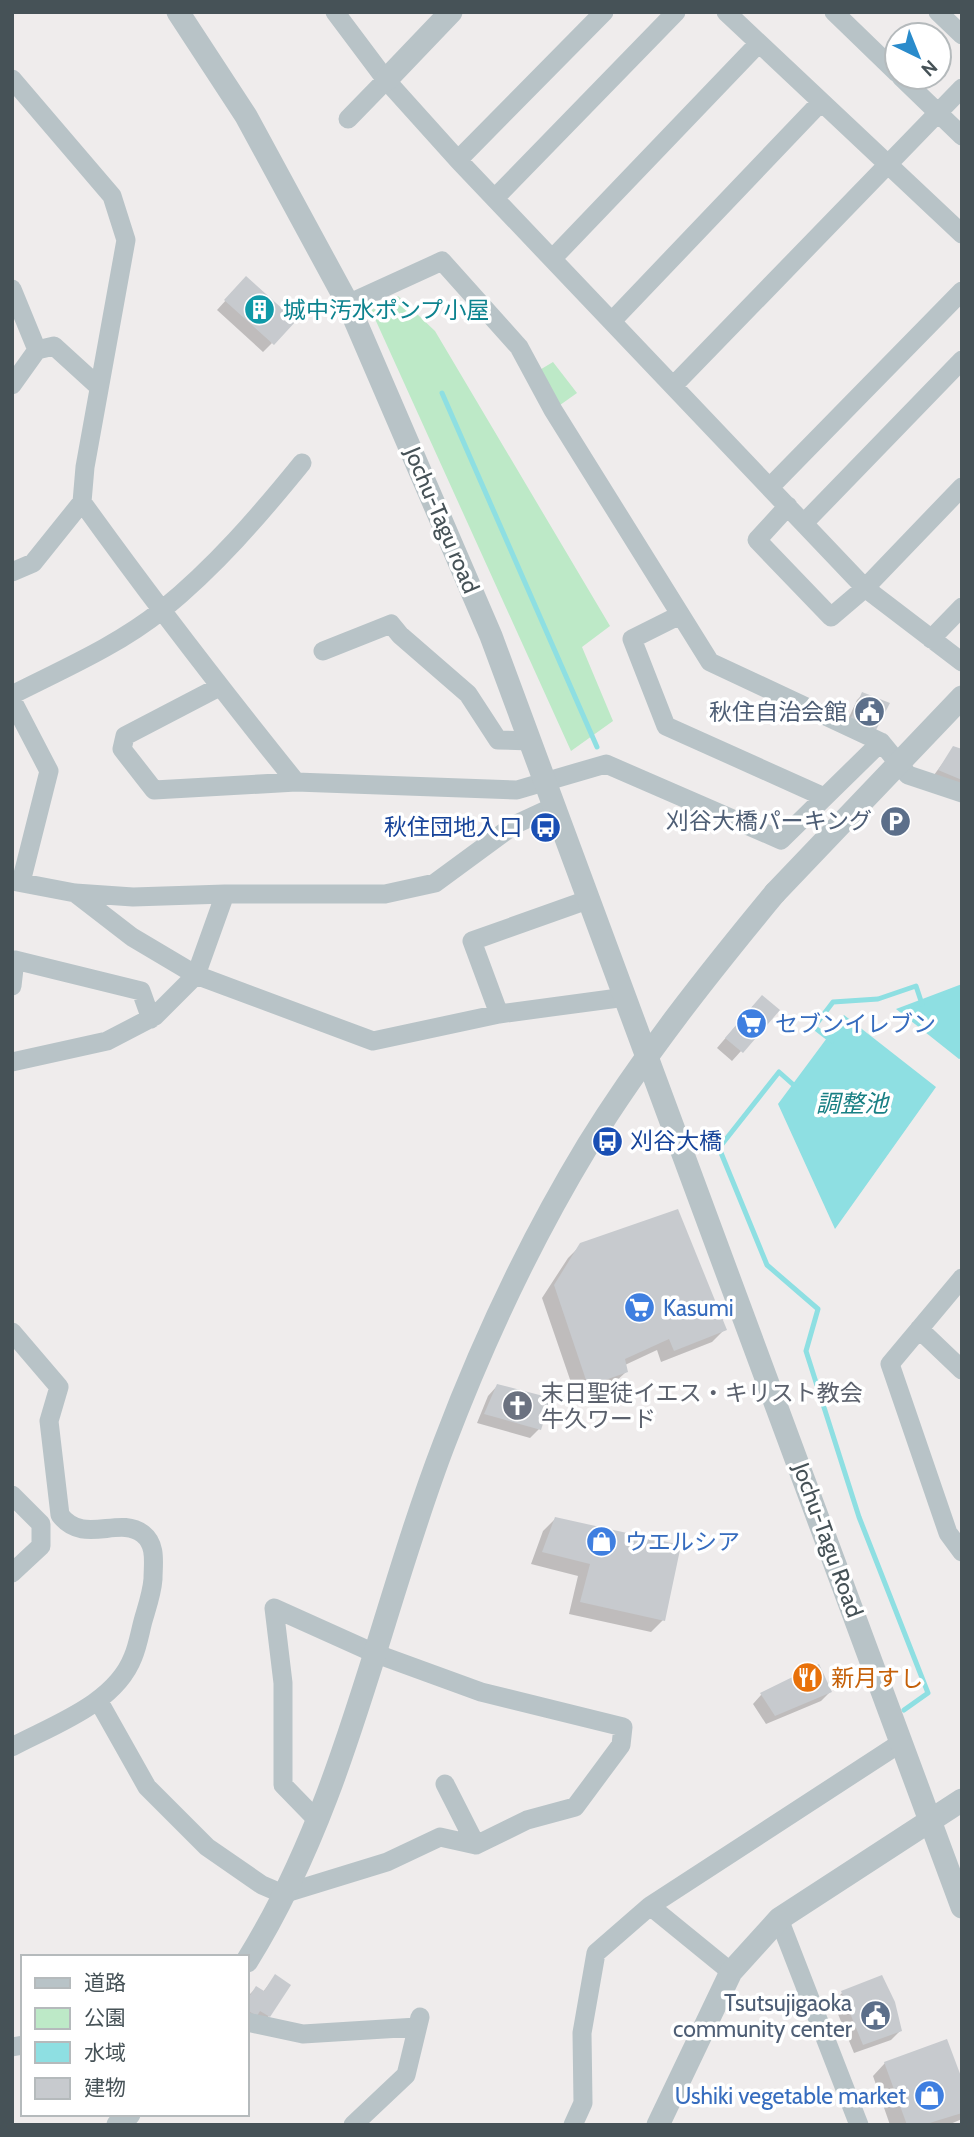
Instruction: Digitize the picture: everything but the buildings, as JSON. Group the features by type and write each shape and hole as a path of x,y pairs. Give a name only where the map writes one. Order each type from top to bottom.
{"street":[{"name":"Jochu-Tagu road","path":"178,12 246,116 348,303 442,518 531,741 647,1056"},
{"path":"335,12 386,80 458,160 865,587 962,662"},
{"path":"348,119 451,12"},
{"path":"458,160 604,12"},
{"path":"495,198 676,12"},
{"path":"834,12 883,59"},
{"path":"938,12 962,36"},
{"path":"736,16 758,44 889,163 962,234"},
{"path":"552,259 758,44"},
{"path":"12,79 112,196 126,240 85,467 82,502 33,563 12,572"},
{"path":"674,385 962,88"},
{"path":"915,91 962,136"},
{"path":"612,321 821,102"},
{"path":"348,303 442,261 519,347 553,410 710,662 881,742 908,775 962,793"},
{"path":"12,289 37,349"},
{"path":"770,487 962,291"},
{"path":"14,375 37,349 54,346 99,387"},
{"path":"804,523 962,360"},
{"path":"302,463 242,537 160,611 96,653 12,697 49,771 17,882 75,894 133,897 385,894 435,883 514,825 555,806"},
{"path":"788,506 757,540 831,617 865,587 962,487"},
{"path":"82,502 160,611 179,630 219,687 296,782"},
{"path":"931,639 962,607"},
{"path":"680,615 632,639 666,726 824,797"},
{"path":"323,651 391,624 468,694 498,740 531,741"},
{"path":"219,687 125,736 122,748 154,790 296,782 517,790 606,764 780,840 881,742"},
{"path":"248,1959 318,1821 345,1748 436,1466 469,1382 523,1263 588,1146 647,1056 775,893 962,697"},
{"path":"75,894 132,937 196,975 373,1041 499,1014 626,997"},
{"path":"12,1062 107,1041 151,1019 196,975 225,894"},
{"path":"499,1014 472,941 590,899"},
{"path":"12,986 15,961 141,991 151,1019"},
{"name":"Jochu-Tagu Road","path":"647,1056 962,1907"},
{"path":"962,1278 890,1364 955,1525 962,1552"},
{"path":"919,1329 962,1370"},
{"path":"12,1332 59,1387 49,1421 60,1515 67,1524 81,1531 111,1528 141,1532 149,1540 154,1555 152,1585 133,1659 98,1700 12,1747"},
{"path":"12,1495 41,1524 41,1546 12,1573"},
{"path":"98,1700 147,1787 207,1847 262,1885 283,1894 387,1862 440,1837 476,1845 527,1820 575,1807 621,1745 623,1727 481,1692 374,1653 274,1608 283,1682 283,1785 318,1821"},
{"path":"573,2125 583,2104 582,2033 596,1953 650,1906 902,1742"},
{"path":"445,1784 476,1845"},
{"path":"657,2125 731,1972 779,1919 930,1818 962,1800"},
{"path":"650,1906 731,1972"},
{"path":"779,1919 859,2125"},
{"path":"248,2022 303,2034 418,2022 406,2075 353,2125"}],"green space":[{"path":"398,296 435,331 610,626 582,647 613,721 571,751 371,310"},
{"path":"553,362 577,393 553,410 533,374"}],"water":[{"name":"調整池","path":"962,984 962,1058 959,1059 896,1009"},
{"name":"調整池","path":"844,1015 936,1087 835,1229 778,1104"}],"waterway":[{"path":"442,393 597,747"},
{"path":"832,1041 814,1027 833,1002 878,999 916,986 922,1004"},
{"path":"797,1088 779,1072 719,1148 767,1265 818,1309 806,1351 859,1517 928,1693 904,1710"}],"place":[{"name":"城中汚水ポンプ小屋","path":"260,310"},
{"name":"秋住自治会館","path":"870,712"},
{"name":"刈谷大橋パーキング","path":"895,821"},
{"name":"秋住団地入口","path":"545,827"},
{"name":"セブンイレブン","path":"752,1024"},
{"name":"刈谷大橋","path":"607,1141"},
{"name":"Kasumi","path":"640,1308"},
{"name":"末日聖徒イエス・キリスト教会 牛久ワード","path":"518,1406"},
{"name":"ウエルシア","path":"602,1542"},
{"name":"新月すし","path":"808,1678"},
{"name":"Tsutsujigaoka community center","path":"875,2016"},
{"name":"Ushiki vegetable market","path":"929,2096"}]}
